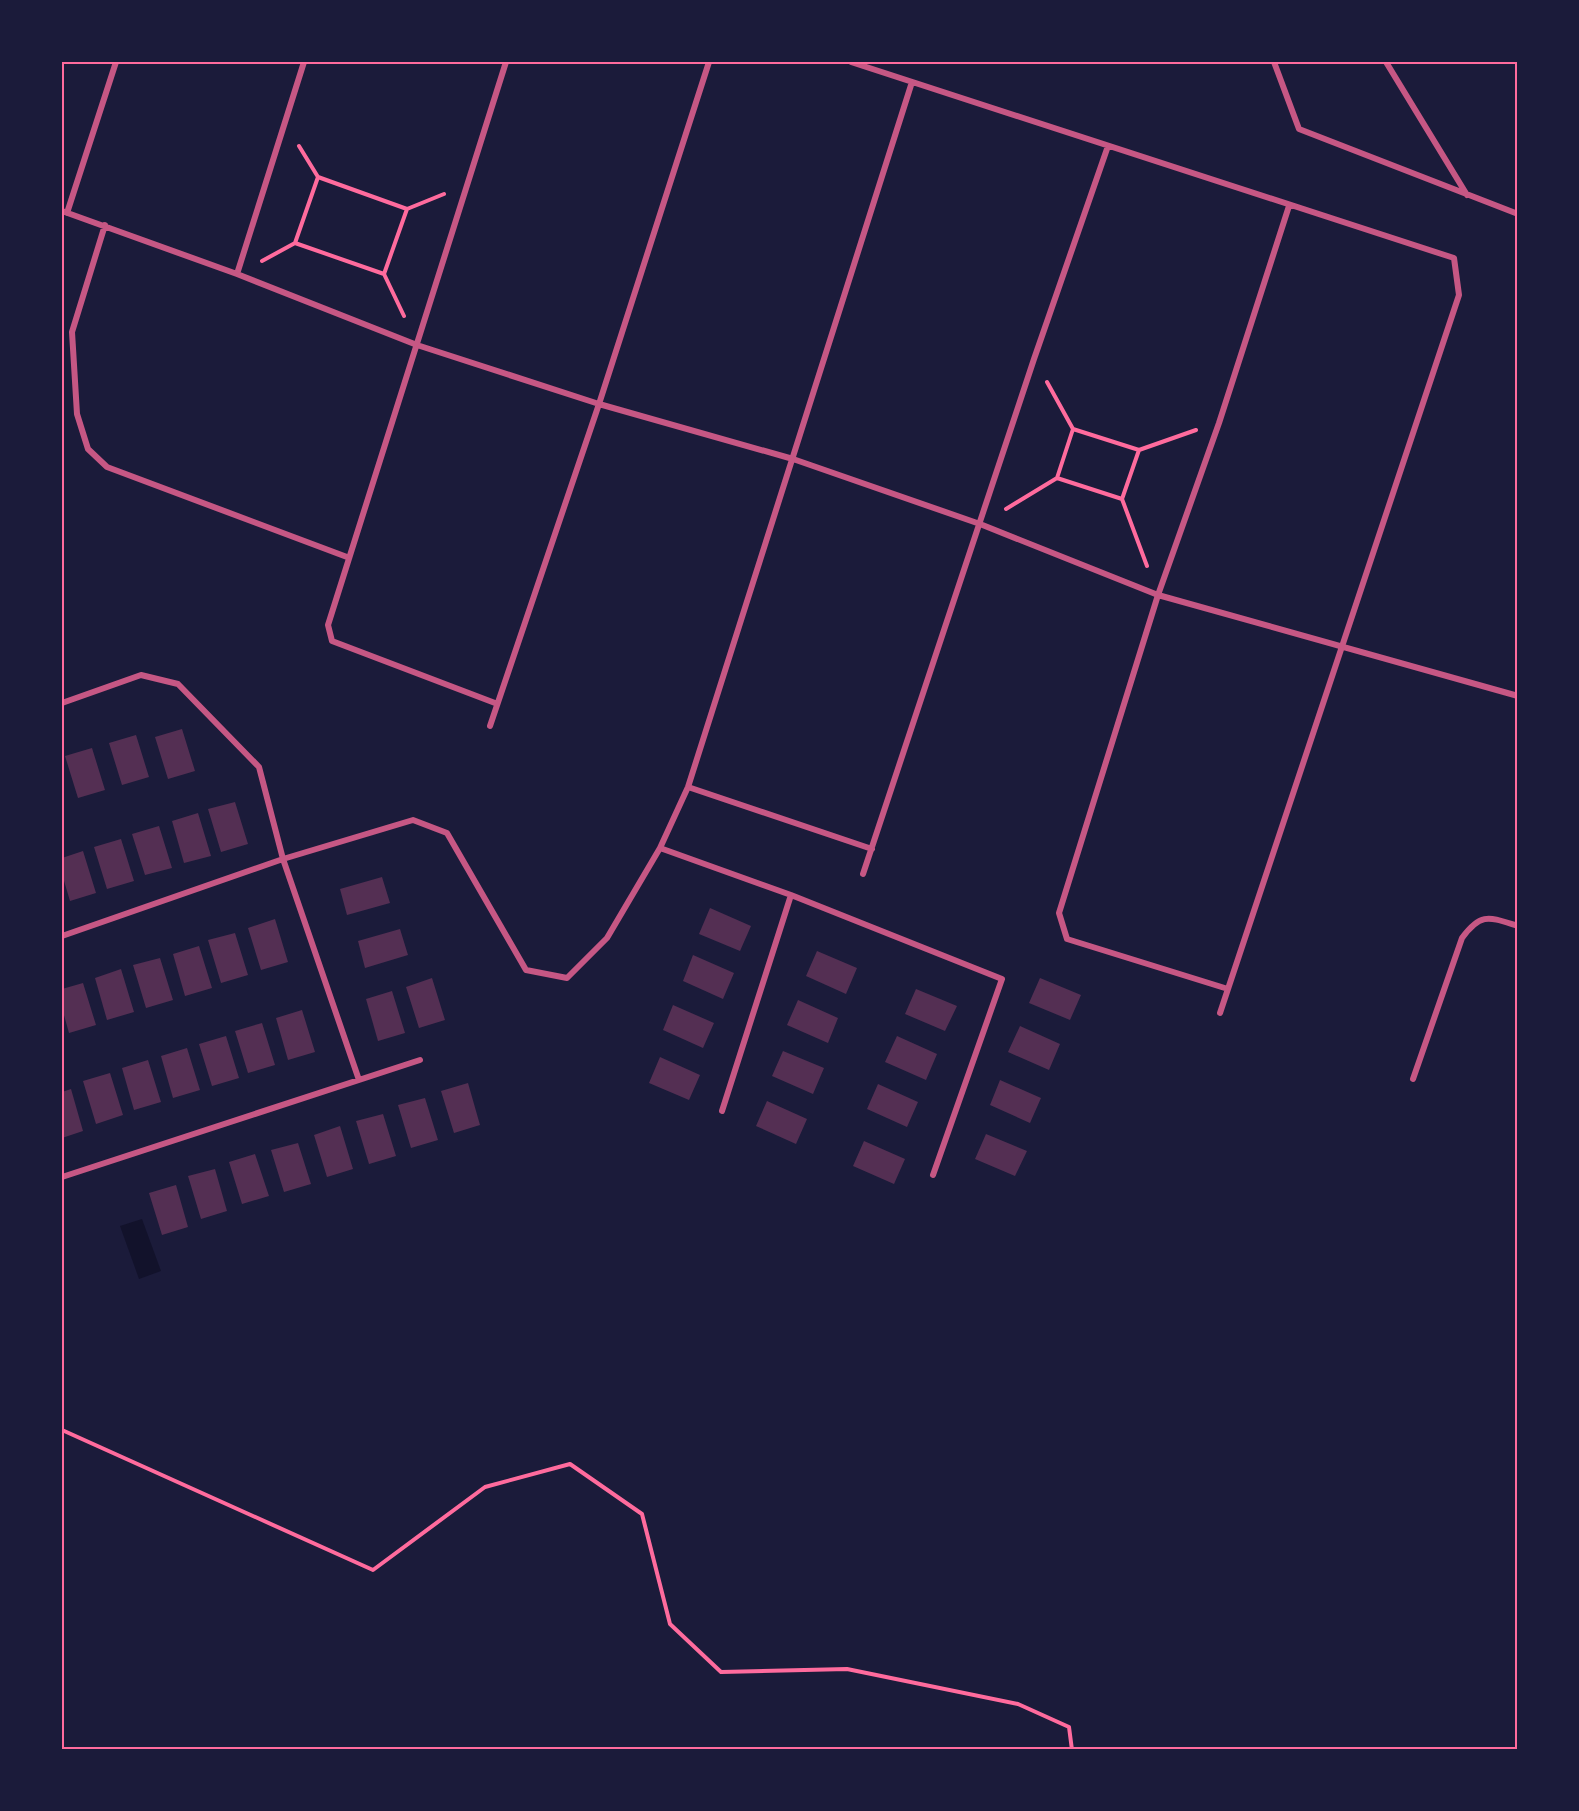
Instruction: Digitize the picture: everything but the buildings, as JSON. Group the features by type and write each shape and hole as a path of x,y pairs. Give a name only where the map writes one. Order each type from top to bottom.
{"street":[{"path":"116,62 64,212 237,274 417,345 598,404 793,459 980,524 1158,595 1343,649 1518,696"},
{"path":"237,274 286,125 304,62"},
{"path":"495,703 332,641 328,625 347,557 417,345 506,62"},
{"path":"490,726 495,703 598,404 709,62"},
{"path":"851,62 1454,258 1459,295 1220,1013"},
{"path":"1274,62 1299,129 1518,214"},
{"path":"1386,62 1467,195"},
{"path":"62,936 283,859 413,820 447,833 526,970 567,978 607,938 660,848 688,787 912,82"},
{"path":"863,874 1034,359 1108,146"},
{"path":"1228,989 1067,939 1059,913 1158,595 1219,423 1289,206"},
{"path":"105,225 72,332 77,414 88,449 107,468 347,557"},
{"path":"62,703 141,675 178,684 259,767 283,859 359,1080"},
{"path":"688,787 872,849"},
{"path":"660,848 791,896 1002,979 933,1175"},
{"path":"722,1111 791,896"},
{"path":"1413,1079 1462,938 1473,922 1490,917 1518,926"},
{"path":"62,1177 420,1060"}],"path":[{"path":"286,125 318,177 407,209 467,186"},
{"path":"318,177 295,243 384,274"},
{"path":"407,209 384,274 417,345"},
{"path":"1034,359 1073,429 1139,450 1219,423"},
{"path":"980,524 1057,478 1073,429"},
{"path":"1139,450 1122,499 1158,595"},
{"path":"1057,478 1122,499"},
{"path":"62,1430 373,1570 485,1487 570,1464 642,1514 670,1624 720,1672 847,1669 1018,1704 1069,1727 1072,1749"}],"shaded area":[{"path":"142,1219 161,1271 139,1279 120,1226"}]}
